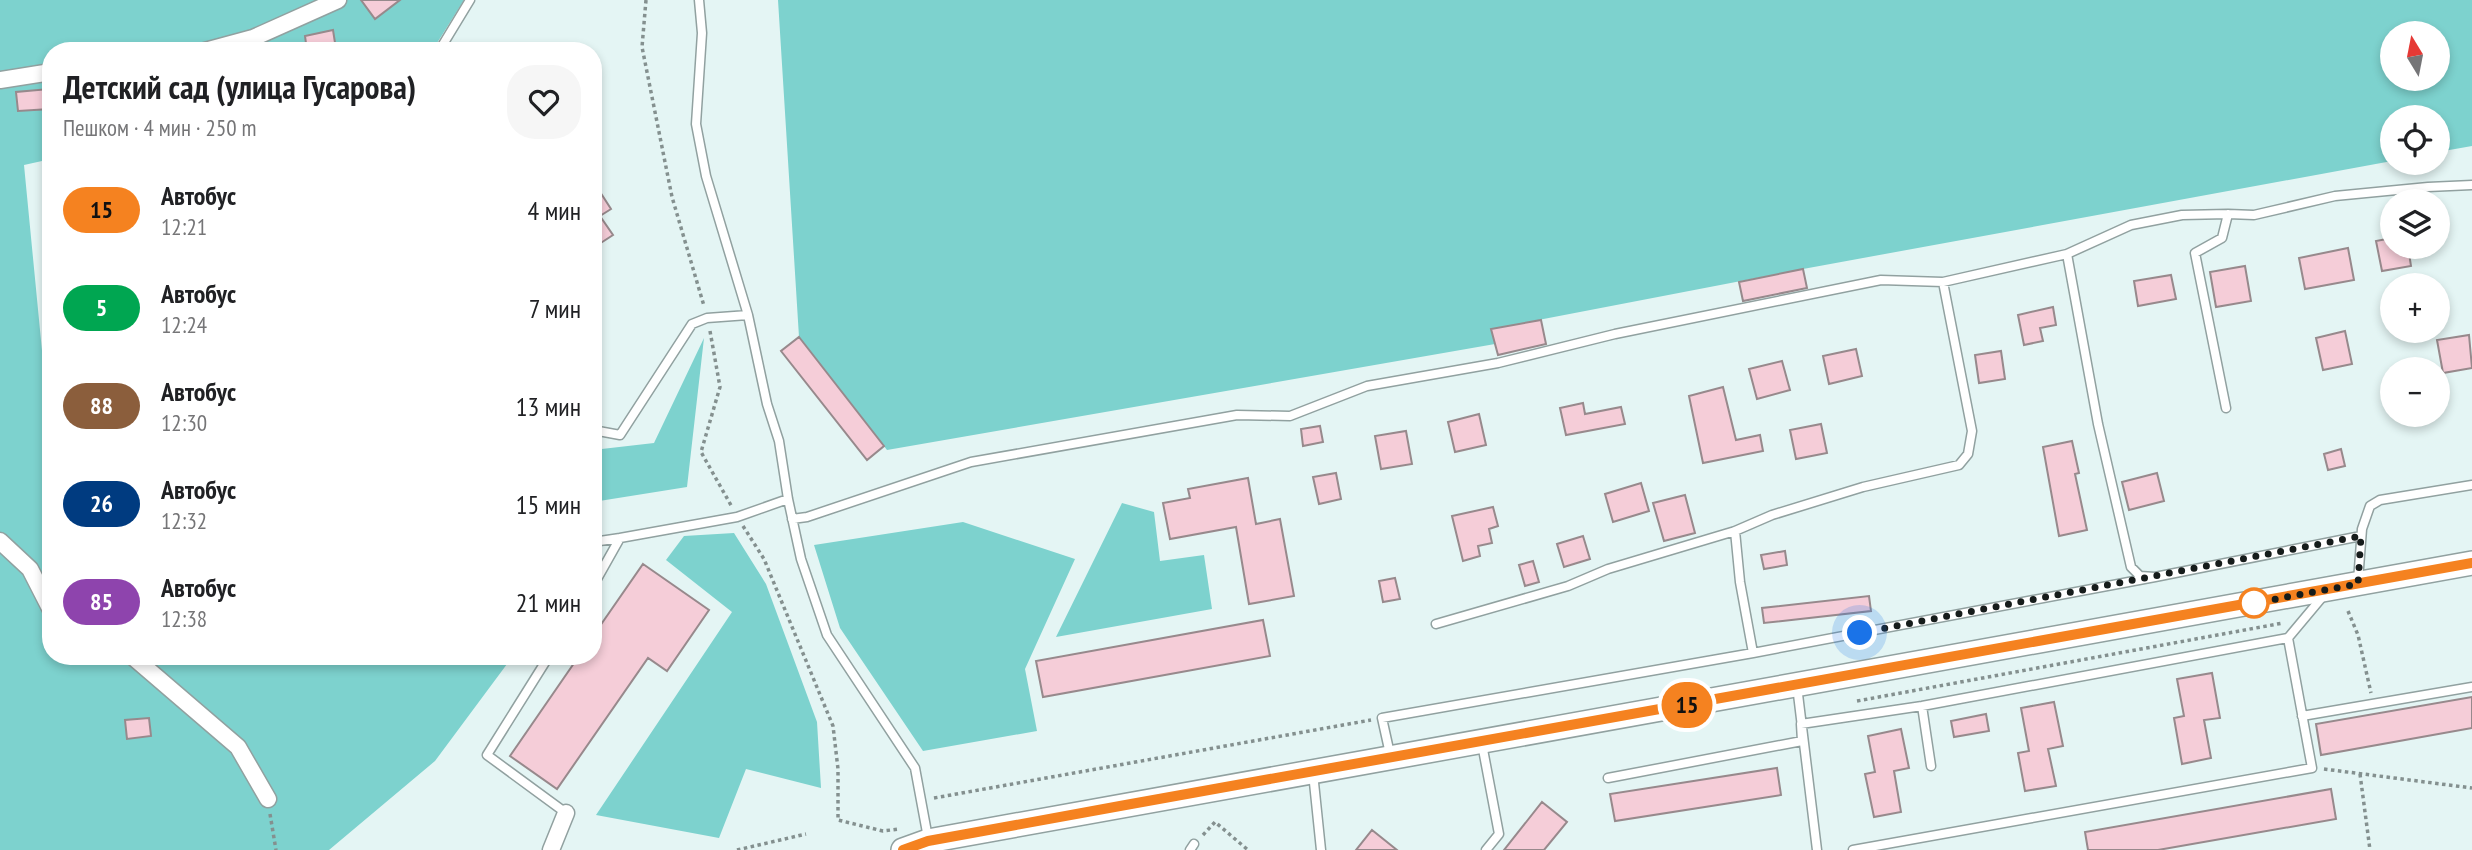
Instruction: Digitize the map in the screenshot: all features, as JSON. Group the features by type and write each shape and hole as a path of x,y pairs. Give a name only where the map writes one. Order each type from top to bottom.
{"street":[{"path":"238,42 338,0"},
{"path":"0,80 42,73"},
{"path":"0,541 30,569 42,592"},
{"path":"903,850 927,833 1482,742 2472,563"},
{"path":"142,665 238,747 268,799"},
{"path":"551,850 566,813"}],"lane":[{"path":"444,42 470,0"},
{"path":"699,0 702,33 696,124 706,176 748,315 767,404 779,441 801,559 827,635 915,768 927,833"},
{"path":"792,519 807,517 971,462 1237,415 1290,415 1367,386 1498,363 1615,334 1881,280 1943,282 2067,254 2131,225 2182,215 2254,215 2335,196 2472,185"},
{"path":"2226,408 2195,253 2222,238 2228,214"},
{"path":"2067,254 2098,424 2131,567 2140,576 2155,577"},
{"path":"1436,624 1568,586 1608,569 1735,531 1772,515 1863,487 1959,465 1968,454 1972,431 1943,282"},
{"path":"602,432 620,435 692,324 707,318 748,315"},
{"path":"2358,584 2361,536 2370,506 2380,500 2472,485"},
{"path":"602,541 737,517 788,499"},
{"path":"1735,531 1740,582 1753,653"},
{"path":"1391,757 1382,718 1753,653 2361,536"},
{"path":"602,570 620,538"},
{"path":"1801,724 1922,706 2288,638 2328,589"},
{"path":"1853,850 2312,768 2288,638"},
{"path":"543,665 487,755 566,813"},
{"path":"1796,685 1817,850"},
{"path":"2302,716 2472,687"},
{"path":"1922,706 1931,766"},
{"path":"1608,778 1802,741"},
{"path":"1482,742 1499,834 1486,850"},
{"path":"1313,771 1321,850"}],"path":[{"path":"646,0 642,47 672,197 707,318 720,387 701,452 764,559 833,726 838,769 838,820 883,831 927,833"},
{"path":"2348,611 2358,635 2374,704"},
{"path":"1854,701 2306,619"},
{"path":"921,800 1382,718"},
{"path":"2312,768 2472,788"},
{"path":"2360,774 2370,850"},
{"path":"268,799 276,850"},
{"path":"1192,847 1215,821 1248,850"},
{"path":"737,850 806,834"}],"shaded area":[{"path":"0,0 464,0 438,42 42,42 42,161 24,165 42,351 42,665 506,665 435,761 329,850 0,850"},
{"path":"778,0 2472,0 2472,146 2450,150 2450,105 2380,105 2380,163 1492,329 1495,344 887,450 799,337"},
{"path":"704,338 687,487 602,501 602,449 654,443"},
{"path":"1122,503 1154,512 1160,561 1204,555 1212,609 1056,637"},
{"path":"963,522 1075,559 1025,669 1037,731 923,751 840,628 814,545"},
{"path":"734,533 766,584 817,722 821,788 746,769 719,838 596,815 732,612 666,560 684,536"}],"building":[{"path":"361,0 400,0 375,19"},
{"path":"333,30 335,42 306,42 305,36"},
{"path":"42,90 42,110 18,111 16,92"},
{"path":"602,195 611,209 602,215"},
{"path":"602,219 613,235 602,242"},
{"path":"2380,240 2380,259 2410,259 2411,266 2382,271 2376,241"},
{"path":"2348,248 2354,280 2305,289 2299,258"},
{"path":"2245,266 2251,301 2216,307 2210,272"},
{"path":"1803,269 1807,288 1743,301 1739,282"},
{"path":"2171,275 2176,299 2138,306 2134,281"},
{"path":"2053,307 2056,325 2040,328 2043,341 2024,345 2018,315"},
{"path":"1541,320 1546,344 1498,355 1491,329"},
{"path":"2345,331 2352,364 2323,370 2316,338"},
{"path":"2469,335 2472,368 2450,372 2450,357 2440,357 2438,343 2450,343 2450,338"},
{"path":"799,337 884,446 867,460 781,351"},
{"path":"1856,349 1862,376 1829,384 1823,356"},
{"path":"2001,351 2005,379 1979,383 1975,355"},
{"path":"1782,361 1790,390 1757,399 1749,369"},
{"path":"1723,387 1736,440 1760,435 1763,451 1703,463 1689,396"},
{"path":"1583,403 1585,414 1621,407 1625,424 1566,435 1560,408"},
{"path":"1479,414 1486,445 1455,452 1448,422"},
{"path":"1821,424 1827,453 1796,459 1790,430"},
{"path":"1320,426 1323,442 1303,446 1301,429"},
{"path":"1406,431 1412,464 1381,469 1375,436"},
{"path":"2072,441 2079,473 2075,474 2087,530 2059,536 2043,447"},
{"path":"2341,449 2345,466 2328,470 2324,454"},
{"path":"1336,473 1341,499 1319,504 1313,477"},
{"path":"2157,473 2164,501 2129,510 2122,482"},
{"path":"1248,478 1256,524 1280,519 1294,596 1249,604 1236,527 1170,539 1163,503 1190,498 1188,489"},
{"path":"1641,483 1649,511 1613,522 1605,494"},
{"path":"1685,495 1695,533 1664,541 1653,503"},
{"path":"1493,507 1498,526 1489,529 1492,543 1478,546 1480,556 1463,561 1452,516"},
{"path":"1583,536 1590,559 1564,567 1557,544"},
{"path":"1785,551 1787,565 1764,569 1761,555"},
{"path":"1533,561 1539,582 1525,586 1519,565"},
{"path":"643,564 709,610 667,671 648,658 557,789 510,756 573,665 602,665 602,623"},
{"path":"1395,578 1400,599 1383,602 1379,581"},
{"path":"1869,596 1871,611 1764,623 1762,608"},
{"path":"1263,620 1270,656 1043,697 1036,661"},
{"path":"2212,673 2220,718 2204,720 2211,758 2182,764 2174,718 2184,716 2177,679"},
{"path":"2472,697 2472,728 2321,755 2316,724"},
{"path":"2054,702 2063,746 2048,749 2056,786 2025,791 2018,753 2029,751 2021,708"},
{"path":"1986,714 1989,731 1954,737 1951,721"},
{"path":"149,718 151,736 127,739 125,720"},
{"path":"1901,729 1909,768 1894,771 1901,812 1874,817 1865,774 1875,772 1868,736"},
{"path":"1777,768 1781,795 1615,821 1610,794"},
{"path":"2331,789 2336,819 2158,850 2088,850 2085,832"},
{"path":"1542,802 1567,822 1544,850 1504,850"},
{"path":"1372,830 1397,850 1356,850"}],"bus line":[{"name":"15","path":"903,850 928,841 2472,563"}],"route":[{"path":"1860,633 2361,536 2358,584 2254,603"}]}
